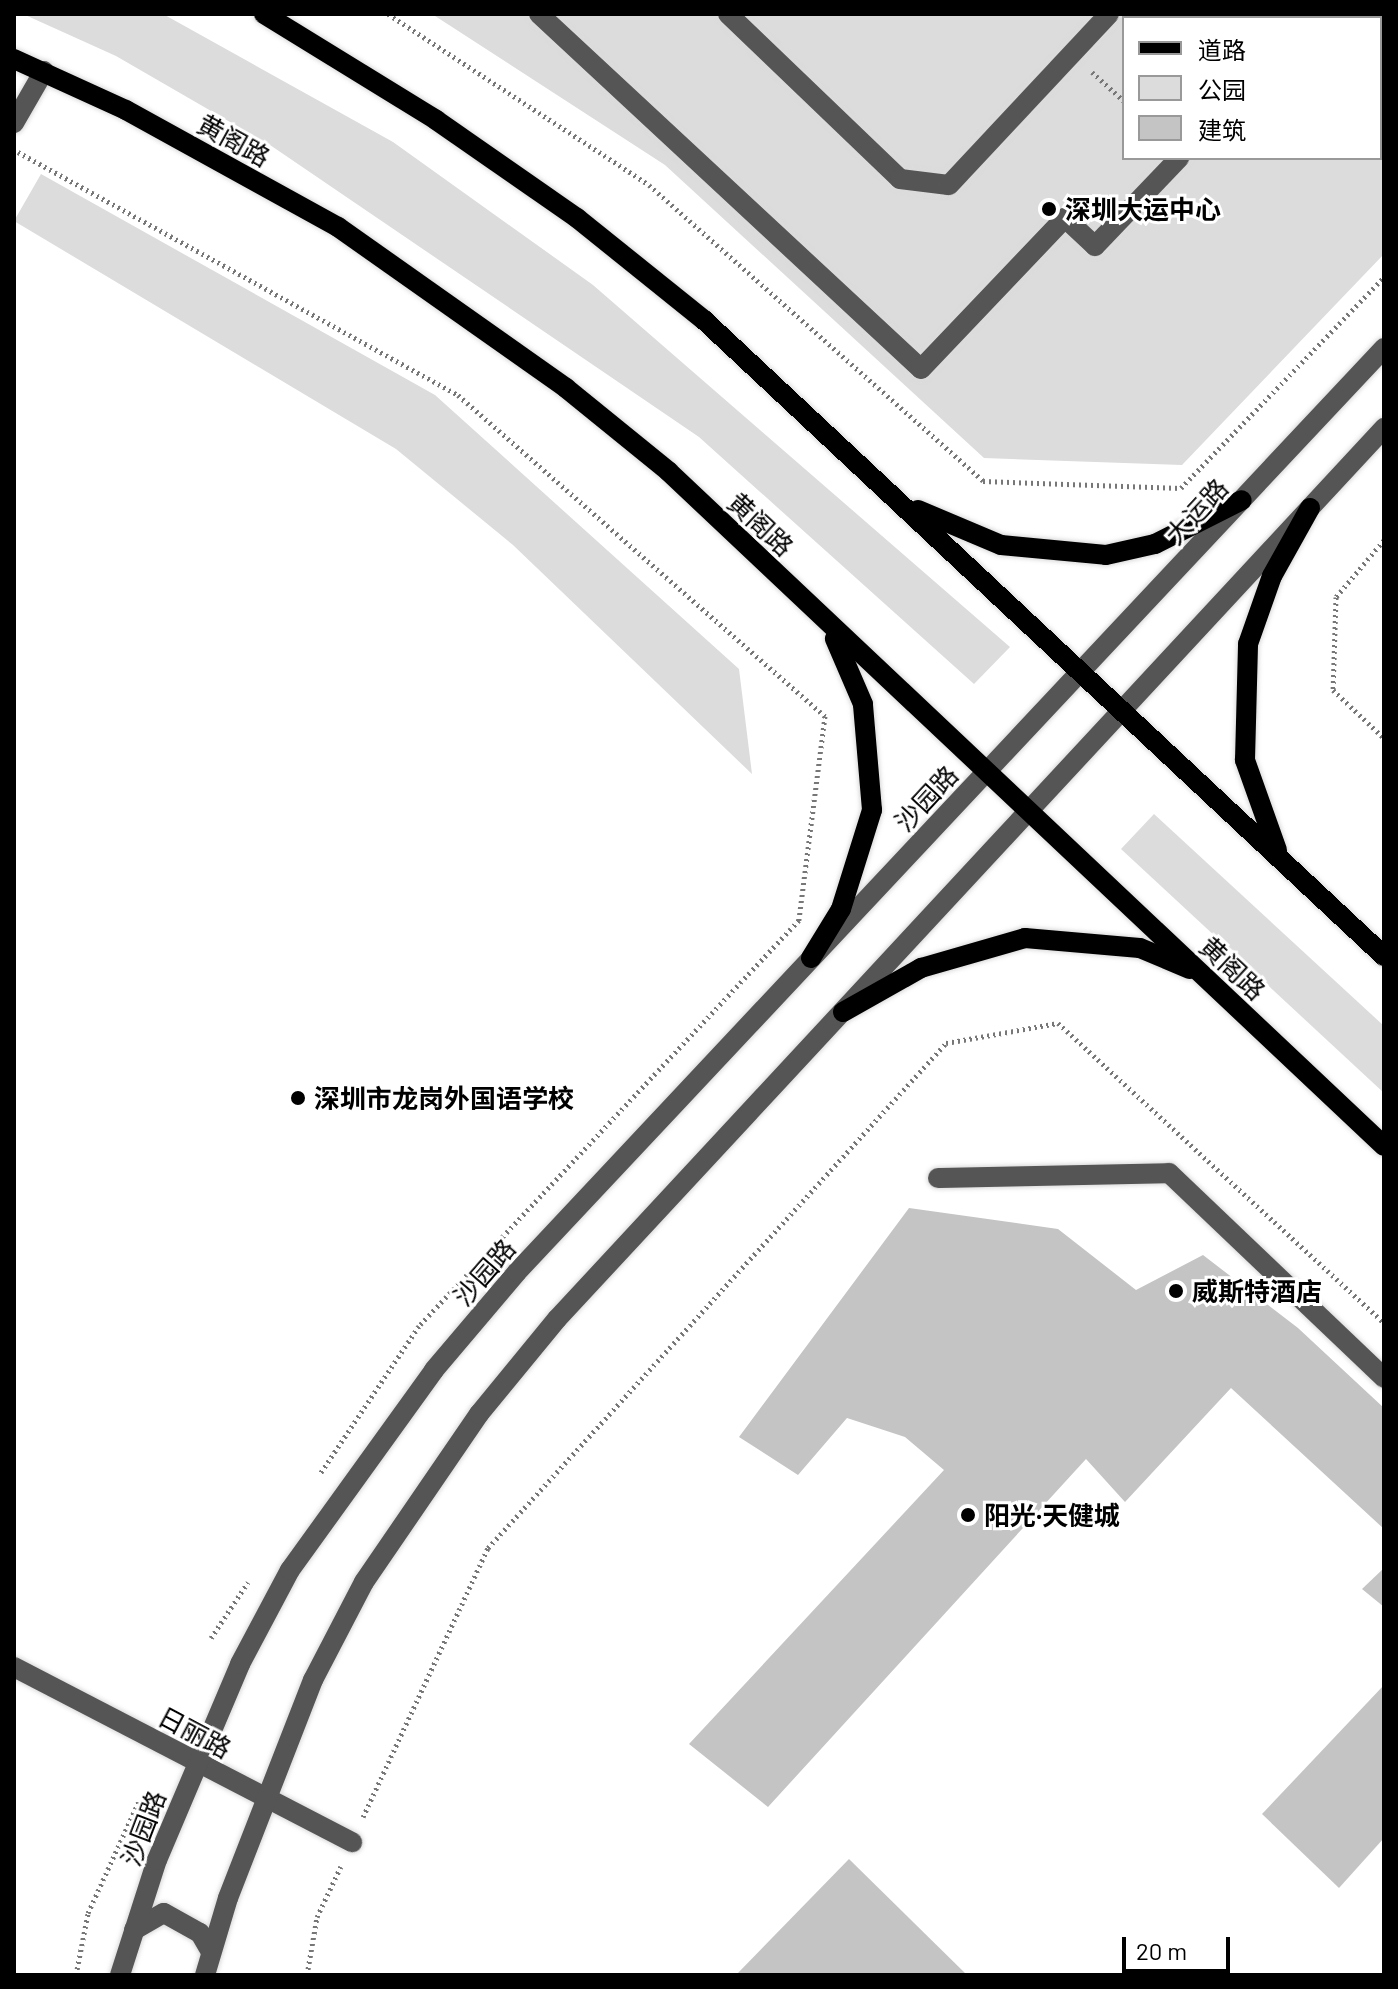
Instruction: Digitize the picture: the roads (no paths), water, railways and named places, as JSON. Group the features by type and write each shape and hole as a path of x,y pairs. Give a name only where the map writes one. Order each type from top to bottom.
{"main road":[{"path":"264,14 436,120 577,218 704,320 1384,956"},
{"name":"黄阁路","path":"14,59 44,71 338,227 451,303 668,471 1384,1146"},
{"path":"891,494 946,526 1049,554 1106,555 1155,544 1242,500"},
{"path":"1283,861 1248,773 1243,707 1253,630 1272,576 1310,508"},
{"path":"811,958 841,909 872,810 863,704 848,660 817,612"},
{"path":"843,1012 921,968 1025,938 1140,948 1201,974"}],"street":[{"path":"539,14 921,369 1065,218 1095,246 1177,160"},
{"path":"728,14 900,179 949,185 1109,14"},
{"path":"14,123 44,71"},
{"name":"大运路","path":"1045,709 1384,348"},
{"path":"205,1975 265,1798 313,1680 364,1582 453,1449 557,1319 1384,428"},
{"name":"沙园路","path":"120,1975 197,1762 290,1570 355,1472 517,1272 1045,709"},
{"path":"938,1178 1169,1173 1384,1378"},
{"name":"日丽路","path":"14,1667 352,1842"},
{"path":"134,1930 164,1913 192,1926 211,1952"}],"place":[{"name":"深圳大运中心","path":"1049,209"},
{"name":"深圳市龙岗外国语学校","path":"298,1098"},
{"name":"威斯特酒店","path":"1176,1291"},
{"name":"阳光·天健城","path":"968,1515"}]}
